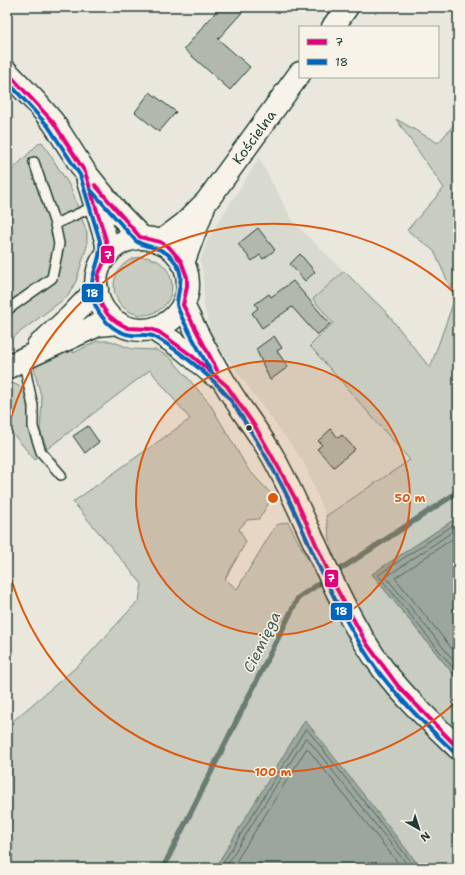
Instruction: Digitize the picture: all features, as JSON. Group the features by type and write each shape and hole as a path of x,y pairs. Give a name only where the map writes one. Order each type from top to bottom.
{"main road":[{"path":"334,26 347,7"},
{"path":"7,72 53,122 85,172 117,212 151,240 177,254 183,263 188,280 188,288 183,305 171,320 153,329 141,330 129,328 118,323 104,309 97,289 98,270 108,254 124,242 151,240"},
{"name":"Kościelna","path":"151,240 184,224 207,200 299,74"},
{"path":"85,172 106,240 108,254"},
{"name":"Kościelna","path":"183,263 207,200"},
{"path":"15,363 72,316 97,289"},
{"path":"183,305 197,334 226,385 271,454 297,503 315,546 367,645 396,685 458,748"},
{"path":"15,363 98,325 118,323"},
{"path":"153,329 182,348 226,385"}],"lane":[{"path":"7,310 52,278 59,244 55,224 34,162"},
{"path":"55,224 95,206"},
{"path":"15,363 33,406 33,427 41,452 61,475"}],"shaded area":[{"path":"396,119 438,143 458,120 458,517 372,574 458,680 458,868 7,868 7,726 81,663 139,600 142,584 73,502 190,419 150,370 47,449 40,430 42,399 34,370 35,363 71,344 73,353 97,341 111,341 132,349 156,350 170,357 210,404 248,469 273,496 259,519 247,520 239,529 246,542 225,579 237,589 276,525 288,522 337,615 358,609 333,558 326,516 410,460 310,346 333,323 313,299 344,271 386,312 430,368 455,298 434,251 407,230 444,188"},
{"path":"42,142 71,188 87,233 87,246 76,281 68,296 7,342 7,175 39,143"},
{"path":"259,158 294,223 344,271 313,299 333,323 310,346 411,460 326,516 303,461 212,338 204,306 203,275 200,261 208,238"},
{"path":"137,257 149,257 164,265 172,280 172,292 164,307 149,315 137,315 122,307 114,292 114,280 122,265"},
{"path":"7,381 24,388 27,403 29,430 39,455 35,460 7,427"}],"water":[{"path":"458,517 458,680 372,574"},
{"path":"305,720 421,868 215,868"}],"building":[{"path":"220,7 247,7 218,39 250,67 230,90 184,49"},
{"path":"150,92 176,112 159,132 135,112"},
{"path":"258,228 275,250 263,259 260,255 252,261 238,244"},
{"path":"300,254 315,272 305,281 290,264"},
{"path":"293,281 330,324 317,335 292,307 262,328 252,313 258,308 255,304 269,294 271,297"},
{"path":"274,336 282,348 277,351 288,367 270,380 256,349"},
{"path":"88,426 99,442 85,453 73,436"},
{"path":"331,429 338,438 342,435 355,449 334,467 317,449 322,445 318,441"}],"waterway":[{"name":"Ciemięga","path":"333,574 458,492"},
{"name":"Ciemięga","path":"163,868 298,598 326,579"}],"transit line":[{"name":"7","path":"7,72 53,122 85,172 106,240 108,254 98,275 98,296 108,315 128,328 150,329 159,332 191,355 227,386 256,428 281,472 297,502 334,584 367,644 398,686 458,748"},
{"name":"18","path":"7,81 48,126 80,175 100,241 99,255 92,283 93,299 99,312 107,323 125,334 147,335 163,341 208,376 229,398 247,425 276,475 297,516 324,577 360,643 381,675 398,695 454,752"},
{"name":"7","path":"95,185 140,237 160,242 169,247 181,261 187,277 187,286 183,305 217,370"},
{"name":"18","path":"90,189 136,241 163,251 168,254 177,264 180,275 177,304 178,309 186,327 212,373"}]}
